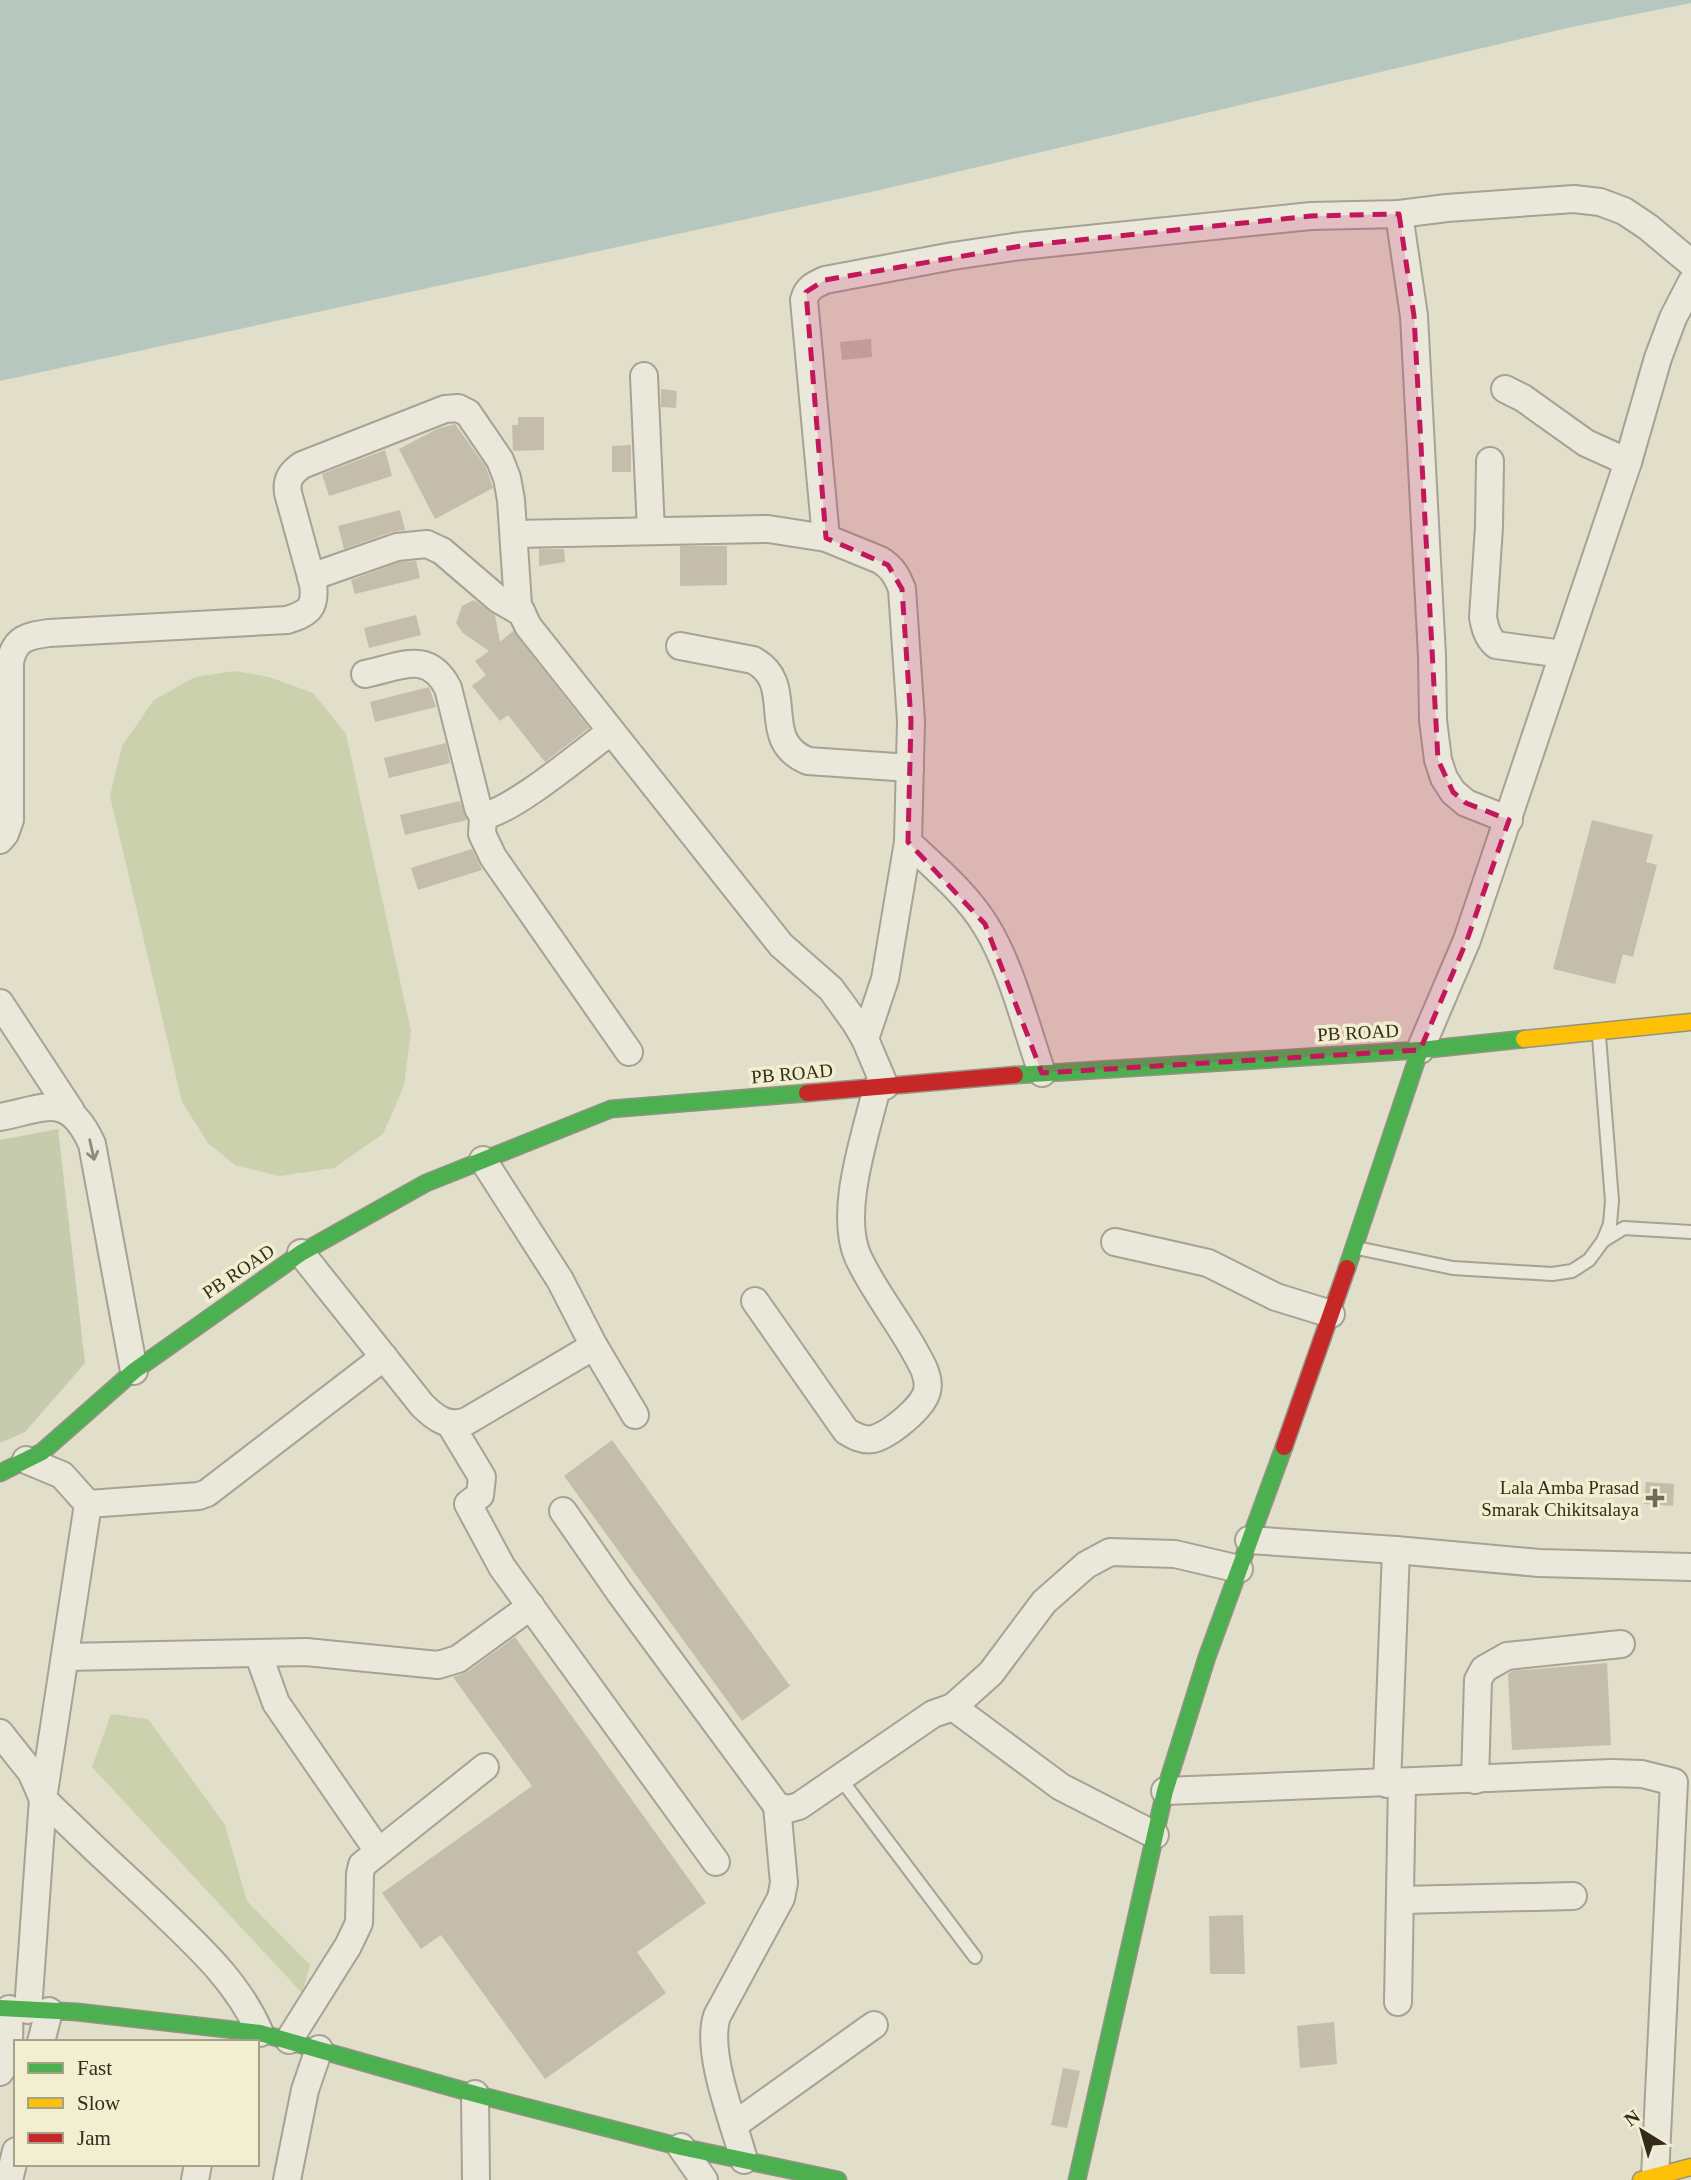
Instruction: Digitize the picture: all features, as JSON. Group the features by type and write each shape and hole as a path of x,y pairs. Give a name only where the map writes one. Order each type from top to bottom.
{"street":[{"path":"827,538 804,300 806,292 813,285 825,280 1021,246 1311,216 1399,214 1574,199 1600,202 1624,211 1691,263"},
{"path":"1399,214 1414,316 1433,720 1438,760 1444,778 1453,792 1466,803 1509,820"},
{"path":"1077,2180 1165,1791 1208,1657 1331,1314 1420,1050 1466,940 1509,820 1628,462 1658,358 1691,283"},
{"path":"644,376 651,531"},
{"path":"1505,389 1523,398 1586,443 1628,462"},
{"path":"0,840 10,820 10,662 12,649 21,640 49,633 287,620 301,616 309,610 315,598 288,493 287,482 292,472 302,465 445,409 458,408 468,412 500,460 507,478 514,534 518,605 527,626 781,945 831,989 865,1039 881,1087 857,1177 850,1222 858,1257 924,1369 928,1380 922,1402 884,1434 874,1439 864,1440 846,1431 755,1301"},
{"path":"1490,461 1483,617 1485,630 1496,645 1563,654"},
{"path":"514,534 768,529 827,538 888,565 896,575 902,589 911,721 908,842 885,979 865,1039"},
{"path":"311,577 397,547 427,544 442,551 498,599 522,613"},
{"path":"680,646 753,660 762,665 776,690 782,738 787,748 797,756 808,761 910,768"},
{"path":"365,674 420,663 431,666 441,674 449,688 478,808 483,816 482,834 493,857 629,1052"},
{"path":"483,816 490,815 521,797 610,732"},
{"path":"908,842 954,887 985,924 1007,970 1042,1073"},
{"path":"0,1003 71,1111 84,1126 92,1144 134,1371"},
{"name":"PB ROAD","path":"0,1472 42,1452 134,1371 301,1254 426,1183 611,1109 1042,1073 1420,1050 1691,1022"},
{"path":"0,1117 54,1106 71,1111"},
{"path":"483,1160 560,1280 594,1346 635,1415"},
{"path":"1115,1242 1208,1263 1233,1274 1256,1289 1331,1314"},
{"path":"301,1254 434,1417 450,1424 458,1425 467,1421 594,1346"},
{"path":"88,1504 199,1496 206,1493 384,1357"},
{"path":"450,1424 482,1477 480,1496 468,1504 502,1567 716,1863"},
{"path":"26,1460 62,1475 88,1504"},
{"path":"0,2072 22,2009 43,1799 88,1504"},
{"path":"563,1511 777,1806 783,1883 780,1898 713,2027 722,2084 744,2160"},
{"path":"1249,1540 1539,1563 1691,1567"},
{"path":"1396,1550 1394,1783 1401,1900 1398,2002"},
{"path":"777,1806 789,1809 799,1806 933,1714 953,1707 991,1673 1044,1602 1086,1565 1110,1552 1175,1554 1239,1569"},
{"path":"65,1657 306,1653 438,1665 458,1660 531,1606"},
{"path":"1475,1780 1478,1679 1484,1669 1507,1656 1621,1644"},
{"path":"258,1653 276,1703 378,1852"},
{"path":"953,1707 1061,1787 1155,1835"},
{"path":"0,1733 31,1772 43,1799 206,1955 239,1992 260,2033"},
{"path":"289,2040 348,1946 359,1923 362,1865 485,1767"},
{"path":"1165,1791 1612,1773 1642,1774 1683,1785 1648,2178 1691,2167"},
{"path":"1401,1900 1573,1896"},
{"path":"22,2009 223,2035 260,2033 475,2094 681,2147 838,2180"},
{"path":"22,2009 40,2040"},
{"path":"734,2125 874,2025"},
{"path":"287,2180 302,2102 319,2049"},
{"path":"475,2094 476,2180"},
{"path":"681,2147 704,2180"},
{"path":"9,2180 14,2159"}],"lane":[{"path":"1354,1247 1453,1268 1552,1275 1572,1271 1589,1260 1603,1241 1610,1224 1612,1201 1599,1031"},
{"path":"1603,1241 1624,1228 1691,1232"},
{"path":"839,1778 975,1957"}],"highlighted area":[{"path":"1399,214 1414,316 1438,760 1453,792 1466,803 1509,820 1467,940 1420,1050 1042,1073 985,924 908,842 911,721 902,589 888,565 826,538 806,292 825,280 1021,246 1311,216"}],"green space":[{"path":"235,671 269,677 313,693 346,734 411,1031 404,1086 383,1134 334,1168 279,1176 235,1165 208,1143 182,1102 110,796 122,746 154,700 195,677"},
{"path":"58,1129 85,1363 25,1432 0,1443 0,1140"},
{"path":"111,1714 148,1719 225,1825 247,1901 310,1965 302,1993 92,1767"}],"shaded area":[{"path":"0,0 1691,0 1691,3 1567,28 880,190 0,381"}],"building":[{"path":"871,339 872,357 842,360 840,342"},
{"path":"661,389 677,391 676,408 661,407"},
{"path":"518,417 544,417 544,450 513,451 512,425 518,425"},
{"path":"455,424 486,467 493,488 435,519 399,449 437,429"},
{"path":"631,445 631,472 612,472 612,446"},
{"path":"385,450 392,476 329,496 322,474"},
{"path":"400,510 405,530 344,549 338,526"},
{"path":"680,546 727,546 727,585 680,586"},
{"path":"539,549 564,549 565,562 539,566"},
{"path":"416,561 420,578 355,594 351,580 400,562"},
{"path":"474,600 495,615 500,642 513,631 589,728 545,762 508,715 500,721 472,686 486,675 475,661 489,651 463,633 456,623 462,606"},
{"path":"416,615 421,635 369,648 364,628"},
{"path":"429,687 436,707 375,722 370,702"},
{"path":"446,743 450,763 389,778 384,758"},
{"path":"460,801 467,820 405,835 400,815"},
{"path":"1592,820 1653,835 1646,862 1657,865 1633,957 1623,954 1615,984 1553,969"},
{"path":"472,849 482,870 418,890 411,868"},
{"path":"612,1440 790,1686 742,1721 564,1476"},
{"path":"1646,1482 1674,1484 1673,1506 1644,1504"},
{"path":"515,1637 706,1903 637,1952 666,1993 545,2079 441,1935 421,1949 382,1893 532,1786 453,1677 467,1672"},
{"path":"1607,1663 1611,1745 1512,1750 1508,1674 1512,1671"},
{"path":"1243,1915 1245,1974 1210,1974 1209,1916"},
{"path":"1334,2022 1337,2064 1300,2068 1297,2026"},
{"path":"1063,2068 1080,2071 1067,2128 1051,2125"}],"traffic: fast":[{"path":"1015,1075 1420,1050 1524,1039"},
{"path":"1347,1268 1420,1050"},
{"path":"0,1473 42,1452 134,1371 301,1253 426,1183 611,1109 807,1093"},
{"path":"1077,2180 1165,1791 1207,1657 1284,1447"},
{"path":"0,2008 77,2012 260,2033 475,2094 681,2147 838,2180"}],"traffic: slow":[{"path":"1524,1039 1691,1022"},
{"path":"1641,2180 1691,2167"}],"traffic: jam":[{"path":"807,1093 1015,1075"},
{"path":"1284,1447 1347,1268"}],"place":[{"name":"Lala Amba Prasad Smarak Chikitsalaya","path":"1655,1498"}]}
